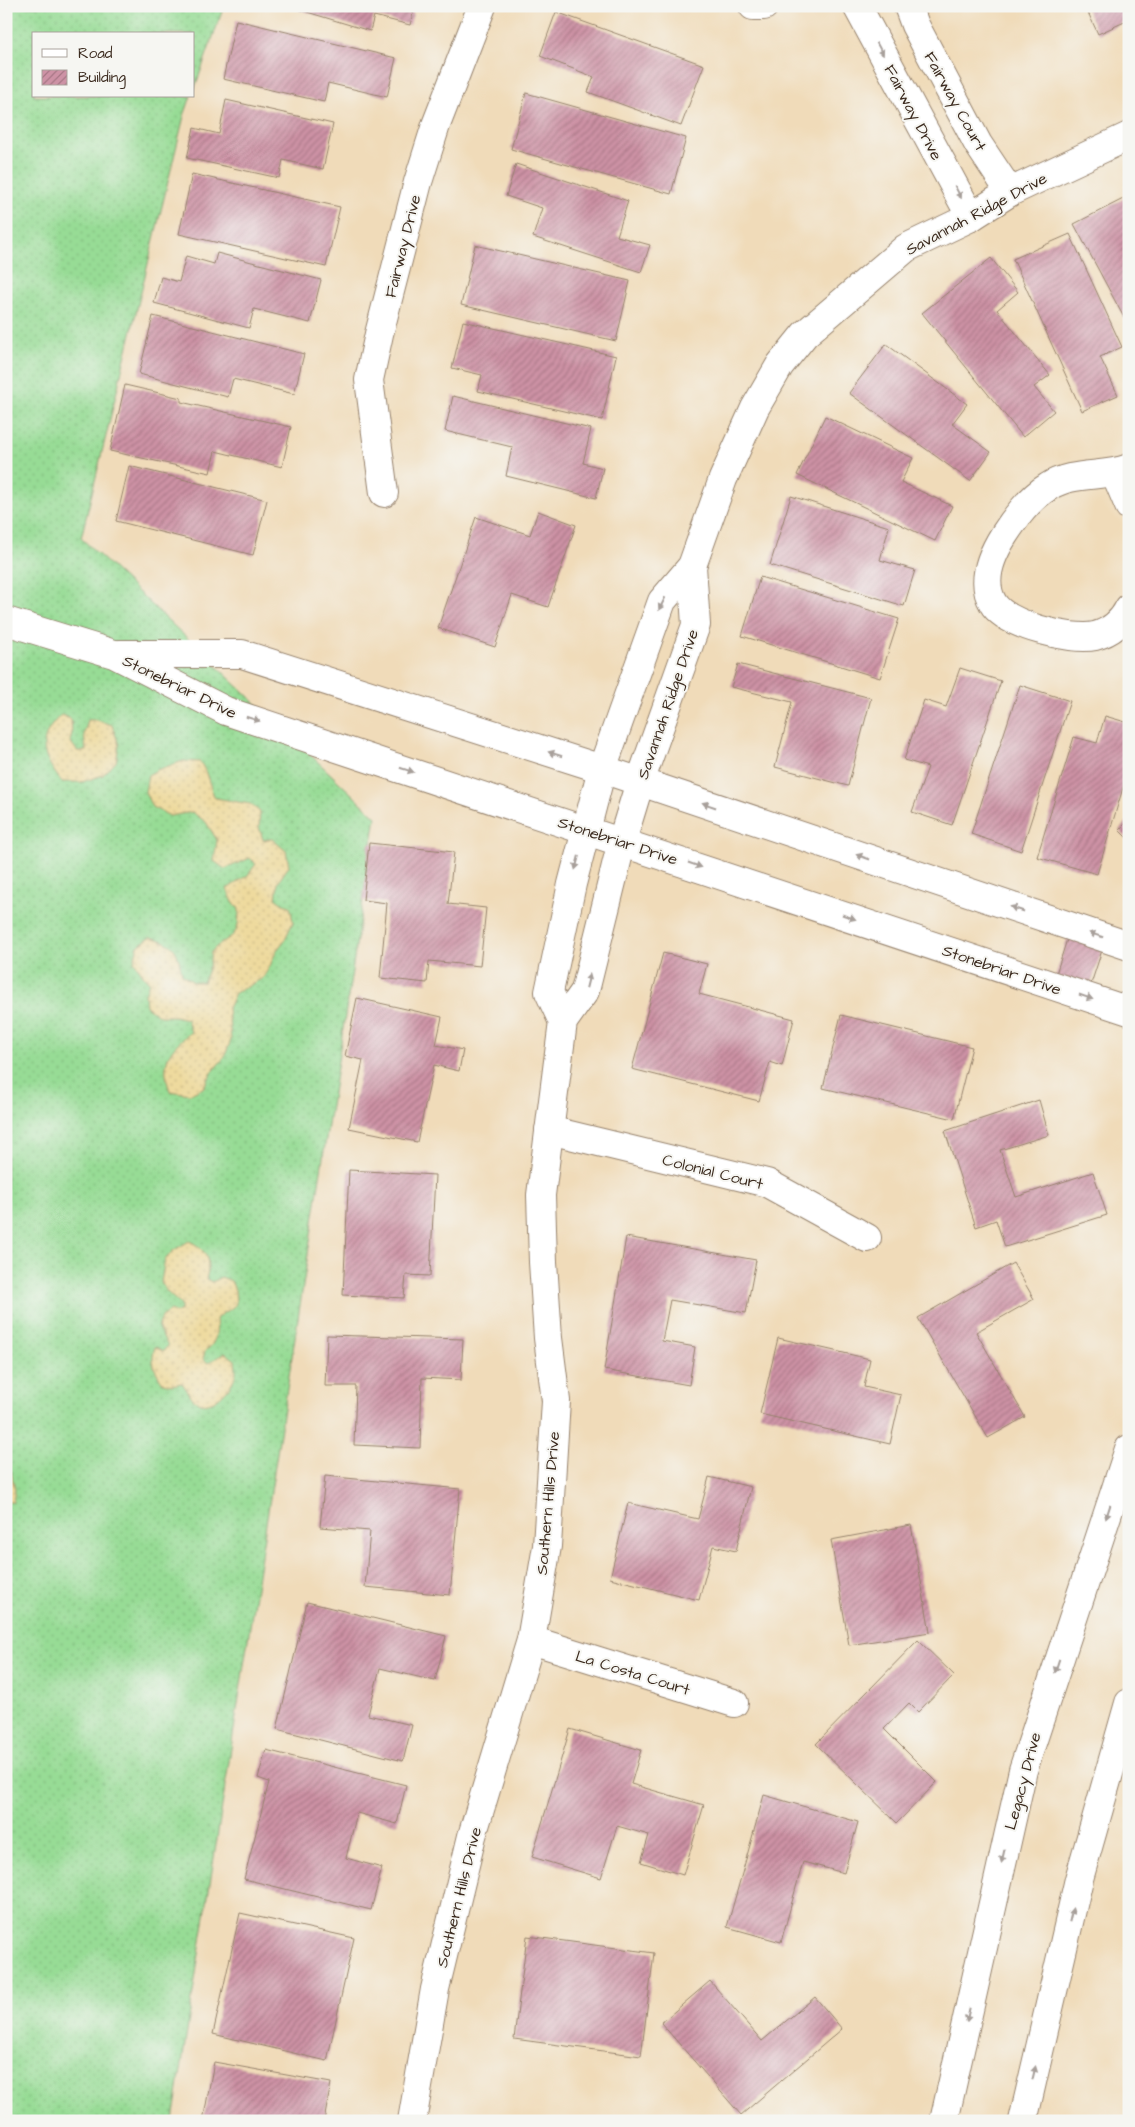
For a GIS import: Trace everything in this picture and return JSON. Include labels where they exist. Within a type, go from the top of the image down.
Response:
[{"type":"street","name":"Fairway Drive","points":[[384,493],[369,380],[418,182],[436,125],[482,6]]},
{"type":"street","points":[[753,6],[764,6]]},
{"type":"street","name":"Fairway Drive","points":[[857,6],[971,217]]},
{"type":"street","name":"Fairway Court","points":[[908,6],[915,25],[978,144],[1010,192]]},
{"type":"street","name":"Savannah Ridge Drive","points":[[586,829],[602,769],[662,601],[692,566],[723,479],[755,408],[780,365],[805,334],[906,248],[971,217],[1010,192],[1129,136]]},
{"type":"street","points":[[1129,506],[1122,471],[1084,475],[1048,486],[1036,495],[1007,530],[996,548],[989,568],[988,584],[993,603],[1002,612],[1018,622],[1060,635],[1077,637],[1095,636],[1123,620],[1129,608]]},
{"type":"street","name":"Savannah Ridge Drive","points":[[631,811],[696,625],[692,566]]},
{"type":"street","name":"Stonebriar Drive","points":[[6,621],[114,654],[226,711],[586,829],[1129,1011]]},
{"type":"street","name":"Stonebriar Drive","points":[[114,654],[242,654],[602,769],[1129,946]]},
{"type":"street","name":"Southern Hills Drive","points":[[413,2120],[435,1989],[472,1836],[531,1640],[547,1546],[556,1401],[548,1328],[541,1195],[563,1022],[585,991],[631,811]]},
{"type":"street","points":[[563,1022],[549,992],[586,829]]},
{"type":"street","name":"Colonial Court","points":[[549,1130],[767,1183],[867,1238]]},
{"type":"street","name":"Legacy Drive","points":[[944,2121],[1022,1770],[1129,1449]]},
{"type":"street","name":"La Costa Court","points":[[531,1640],[734,1703]]},
{"type":"street","points":[[1023,2121],[1079,1879],[1129,1704]]},
{"type":"green space","points":[[6,6],[224,6],[195,87],[195,32],[32,32],[32,98],[190,98],[184,116],[81,538],[376,817],[173,2121],[6,2121]]},
{"type":"sand","points":[[61,715],[71,719],[72,733],[70,741],[77,751],[86,751],[84,734],[88,720],[96,720],[112,725],[119,745],[116,762],[103,775],[82,782],[62,782],[55,773],[44,748],[47,732]]},
{"type":"sand","points":[[183,761],[200,762],[215,798],[250,804],[260,812],[259,827],[263,840],[272,839],[286,851],[289,866],[278,882],[276,899],[290,906],[293,922],[263,978],[235,993],[228,1008],[231,1040],[224,1058],[214,1069],[203,1088],[190,1094],[170,1091],[166,1072],[168,1057],[177,1045],[191,1032],[187,1019],[175,1016],[160,1016],[146,1006],[145,995],[149,982],[134,961],[138,946],[150,937],[165,942],[177,953],[182,974],[193,982],[203,982],[209,967],[211,952],[235,932],[239,920],[239,909],[233,902],[227,889],[248,875],[256,864],[250,858],[225,869],[214,861],[217,840],[206,822],[192,812],[170,816],[152,807],[145,792],[148,775]]},
{"type":"sand","points":[[189,1241],[204,1252],[208,1262],[206,1279],[212,1282],[221,1277],[231,1281],[235,1290],[236,1304],[216,1319],[214,1341],[205,1351],[203,1359],[208,1363],[225,1353],[235,1360],[236,1374],[225,1392],[214,1401],[208,1403],[194,1400],[182,1383],[172,1385],[163,1383],[153,1362],[155,1347],[163,1351],[168,1346],[158,1327],[162,1317],[170,1310],[176,1313],[181,1310],[181,1305],[167,1292],[161,1282],[165,1260],[173,1251]]},
{"type":"sand","points":[[6,1461],[9,1463],[15,1490],[13,1502],[6,1502]]},
{"type":"building","points":[[287,6],[415,6],[410,25],[374,16],[370,31]]},
{"type":"building","points":[[1085,6],[1129,6],[1129,20],[1098,34]]},
{"type":"building","points":[[556,12],[704,65],[681,126],[588,92],[594,77],[540,56]]},
{"type":"building","points":[[236,20],[396,58],[387,97],[328,83],[324,102],[223,79]]},
{"type":"building","points":[[526,93],[686,138],[671,194],[511,149]]},
{"type":"building","points":[[226,100],[333,124],[323,169],[283,160],[279,178],[187,158],[194,128],[219,134]]},
{"type":"building","points":[[516,164],[628,201],[617,236],[650,245],[641,272],[533,237],[542,208],[506,196]]},
{"type":"building","points":[[192,174],[340,207],[326,267],[179,234]]},
{"type":"building","points":[[1129,196],[1129,327],[1074,224]]},
{"type":"building","points":[[1070,234],[1122,347],[1100,357],[1118,395],[1082,411],[1013,259]]},
{"type":"building","points":[[475,245],[630,281],[616,341],[461,305]]},
{"type":"building","points":[[217,253],[321,280],[310,323],[254,309],[249,328],[154,303],[161,277],[179,282],[186,256],[214,264]]},
{"type":"building","points":[[991,258],[1018,292],[997,310],[1050,375],[1034,387],[1054,411],[1023,437],[922,313]]},
{"type":"building","points":[[153,316],[304,354],[294,394],[233,379],[228,397],[139,374]]},
{"type":"building","points":[[463,321],[616,356],[602,420],[478,391],[482,375],[452,368]]},
{"type":"building","points":[[886,344],[967,404],[952,424],[991,452],[970,481],[849,393]]},
{"type":"building","points":[[125,385],[181,398],[181,402],[291,427],[282,467],[215,451],[210,473],[110,451]]},
{"type":"building","points":[[453,396],[591,429],[583,463],[603,468],[596,498],[506,476],[512,447],[445,431]]},
{"type":"building","points":[[825,416],[913,458],[901,482],[952,506],[935,541],[797,475]]},
{"type":"building","points":[[129,466],[267,500],[253,555],[116,521]]},
{"type":"building","points":[[791,496],[889,527],[880,560],[915,570],[904,606],[770,565]]},
{"type":"building","points":[[538,511],[576,525],[548,607],[512,595],[495,647],[438,628],[476,517],[530,535]]},
{"type":"building","points":[[760,577],[899,619],[880,678],[742,636]]},
{"type":"building","points":[[738,664],[871,698],[848,786],[775,767],[792,702],[731,687]]},
{"type":"building","points":[[960,668],[1001,681],[952,825],[912,812],[928,767],[904,760],[924,700],[946,707]]},
{"type":"building","points":[[1020,685],[1070,701],[1021,851],[971,834]]},
{"type":"building","points":[[1105,716],[1129,723],[1129,768],[1097,874],[1037,857],[1074,737],[1097,743]]},
{"type":"building","points":[[1129,820],[1129,840],[1119,830]]},
{"type":"building","points":[[369,843],[454,852],[448,904],[486,908],[480,966],[429,961],[427,983],[380,978],[387,903],[363,900]]},
{"type":"building","points":[[1070,930],[1105,941],[1089,990],[1054,980]]},
{"type":"building","points":[[663,953],[707,964],[699,994],[794,1019],[782,1066],[770,1062],[759,1101],[632,1069]]},
{"type":"building","points":[[357,998],[442,1017],[436,1045],[463,1050],[459,1071],[434,1065],[417,1142],[349,1128],[363,1060],[345,1056]]},
{"type":"building","points":[[841,1015],[972,1047],[954,1119],[823,1088]]},
{"type":"building","points":[[1039,1100],[1049,1135],[1000,1150],[1016,1197],[1093,1172],[1107,1215],[1005,1247],[996,1220],[976,1227],[945,1131]]},
{"type":"building","points":[[349,1170],[435,1175],[430,1276],[406,1275],[404,1298],[343,1295]]},
{"type":"building","points":[[626,1237],[756,1260],[746,1313],[670,1300],[662,1341],[695,1347],[689,1385],[604,1370]]},
{"type":"building","points":[[1013,1263],[1034,1299],[976,1332],[1025,1417],[988,1438],[918,1318]]},
{"type":"building","points":[[327,1335],[463,1339],[461,1380],[422,1378],[420,1448],[354,1445],[356,1386],[325,1386]]},
{"type":"building","points":[[778,1338],[870,1359],[864,1387],[901,1395],[890,1444],[760,1414]]},
{"type":"building","points":[[325,1476],[460,1489],[450,1595],[365,1587],[370,1531],[320,1527]]},
{"type":"building","points":[[709,1477],[751,1487],[736,1551],[713,1546],[699,1600],[610,1578],[628,1503],[698,1519]]},
{"type":"building","points":[[911,1525],[930,1632],[849,1645],[831,1540]]},
{"type":"building","points":[[307,1602],[446,1636],[435,1681],[380,1668],[368,1715],[412,1725],[403,1761],[277,1729]]},
{"type":"building","points":[[918,1640],[954,1675],[918,1712],[909,1703],[884,1729],[937,1782],[897,1823],[816,1744]]},
{"type":"building","points":[[570,1729],[641,1750],[631,1784],[704,1805],[683,1875],[641,1862],[649,1835],[617,1826],[601,1878],[532,1857]]},
{"type":"building","points":[[266,1750],[406,1785],[397,1824],[357,1813],[346,1858],[382,1868],[371,1910],[244,1879],[269,1782],[258,1778]]},
{"type":"building","points":[[764,1795],[858,1822],[844,1873],[803,1862],[781,1942],[727,1927]]},
{"type":"building","points":[[240,1913],[354,1938],[327,2061],[213,2034]]},
{"type":"building","points":[[527,1936],[654,1953],[641,2056],[514,2039]]},
{"type":"building","points":[[710,1981],[762,2041],[815,1997],[842,2029],[741,2115],[661,2023]]},
{"type":"building","points":[[214,2062],[331,2083],[324,2121],[203,2121]]}]
